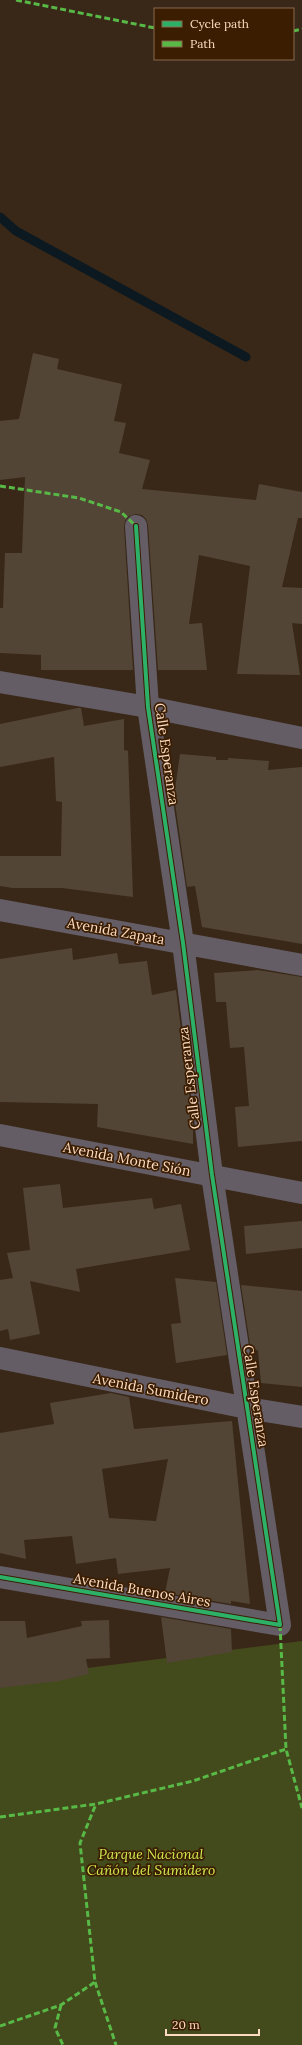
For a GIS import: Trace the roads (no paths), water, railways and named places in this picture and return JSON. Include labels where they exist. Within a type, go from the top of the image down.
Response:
[{"type":"street","name":"Calle Esperanza","points":[[136,526],[148,708],[183,944],[212,1175],[280,1625]]},
{"type":"street","points":[[0,682],[148,708],[302,738]]},
{"type":"street","name":"Avenida Zapata","points":[[0,910],[302,965]]},
{"type":"street","name":"Avenida Monte Sión","points":[[0,1136],[302,1193]]},
{"type":"street","name":"Avenida Sumidero","points":[[0,1358],[247,1408],[302,1417]]},
{"type":"street","name":"Avenida Buenos Aires","points":[[0,1577],[280,1625]]},
{"type":"waterway","points":[[0,217],[16,231],[246,357]]},
{"type":"park label","name":"Parque Nacional Cañón del Sumidero","points":[[151,1862]]}]
